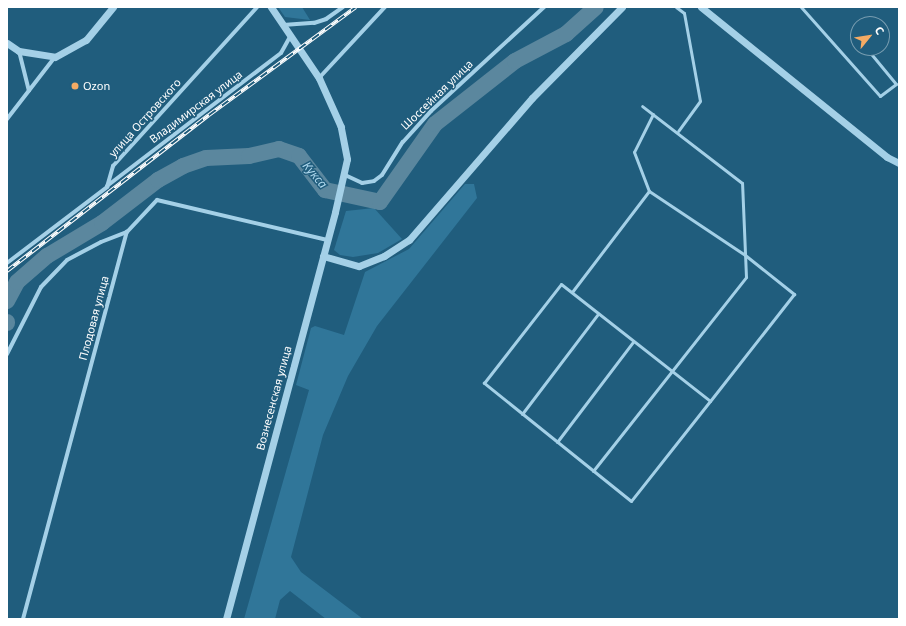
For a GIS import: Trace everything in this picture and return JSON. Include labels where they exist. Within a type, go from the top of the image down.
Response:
[{"type":"street","points":[[7,119],[30,91],[54,57],[86,40],[113,7]]},
{"type":"street","name":"улица Островского","points":[[107,187],[113,166],[257,7]]},
{"type":"street","name":"Вознесенская улица","points":[[226,619],[345,175],[346,159],[341,127],[319,78],[270,7]]},
{"type":"street","points":[[283,25],[314,23],[326,19],[343,7]]},
{"type":"street","points":[[319,78],[385,7]]},
{"type":"street","name":"Шоссейная улица","points":[[345,175],[362,183],[374,181],[382,175],[402,142],[431,111],[544,7]]},
{"type":"street","points":[[323,256],[359,266],[384,256],[409,240],[532,98],[622,7]]},
{"type":"street","points":[[701,7],[887,158],[899,163]]},
{"type":"street","name":"Владимирская улица","points":[[107,187],[281,53],[290,37]]},
{"type":"street","points":[[7,43],[19,52],[54,57]]},
{"type":"street","points":[[19,52],[30,91]]},
{"type":"street","points":[[7,263],[107,187]]},
{"type":"street","name":"Плодовая улица","points":[[23,619],[126,232],[157,200],[327,240]]},
{"type":"street","points":[[7,354],[42,287],[67,260],[101,242],[126,232]]},
{"type":"lane","points":[[676,7],[684,13],[700,101],[678,131]]},
{"type":"lane","points":[[801,7],[880,96],[896,84],[873,56]]},
{"type":"lane","points":[[593,471],[746,277],[742,183],[678,131],[642,106]]},
{"type":"lane","points":[[652,114],[634,152],[648,190],[745,255],[794,294],[710,401],[631,501],[484,383],[561,284],[710,401]]},
{"type":"lane","points":[[572,292],[648,190]]},
{"type":"lane","points":[[522,414],[598,314]]},
{"type":"lane","points":[[557,442],[633,342]]},
{"type":"shaded area","points":[[278,7],[302,7],[310,20],[285,17]]},
{"type":"shaded area","points":[[465,184],[474,184],[477,198],[377,326],[348,376],[323,435],[291,557],[301,572],[363,619],[326,619],[290,591],[280,600],[275,619],[244,619],[309,390],[296,385],[311,328],[315,326],[344,335],[365,272],[409,249]]},
{"type":"shaded area","points":[[374,208],[402,239],[378,253],[353,257],[340,255],[334,250],[346,211]]},
{"type":"waterway","name":"Кукса","points":[[7,301],[17,282],[47,256],[102,223],[158,180],[183,166],[206,158],[249,156],[279,149],[299,156],[325,190],[380,202],[435,124],[515,61],[566,34],[596,7]]},
{"type":"railway","points":[[7,271],[209,115],[356,7]]},
{"type":"place","name":"Ozon","points":[[75,86]]}]
